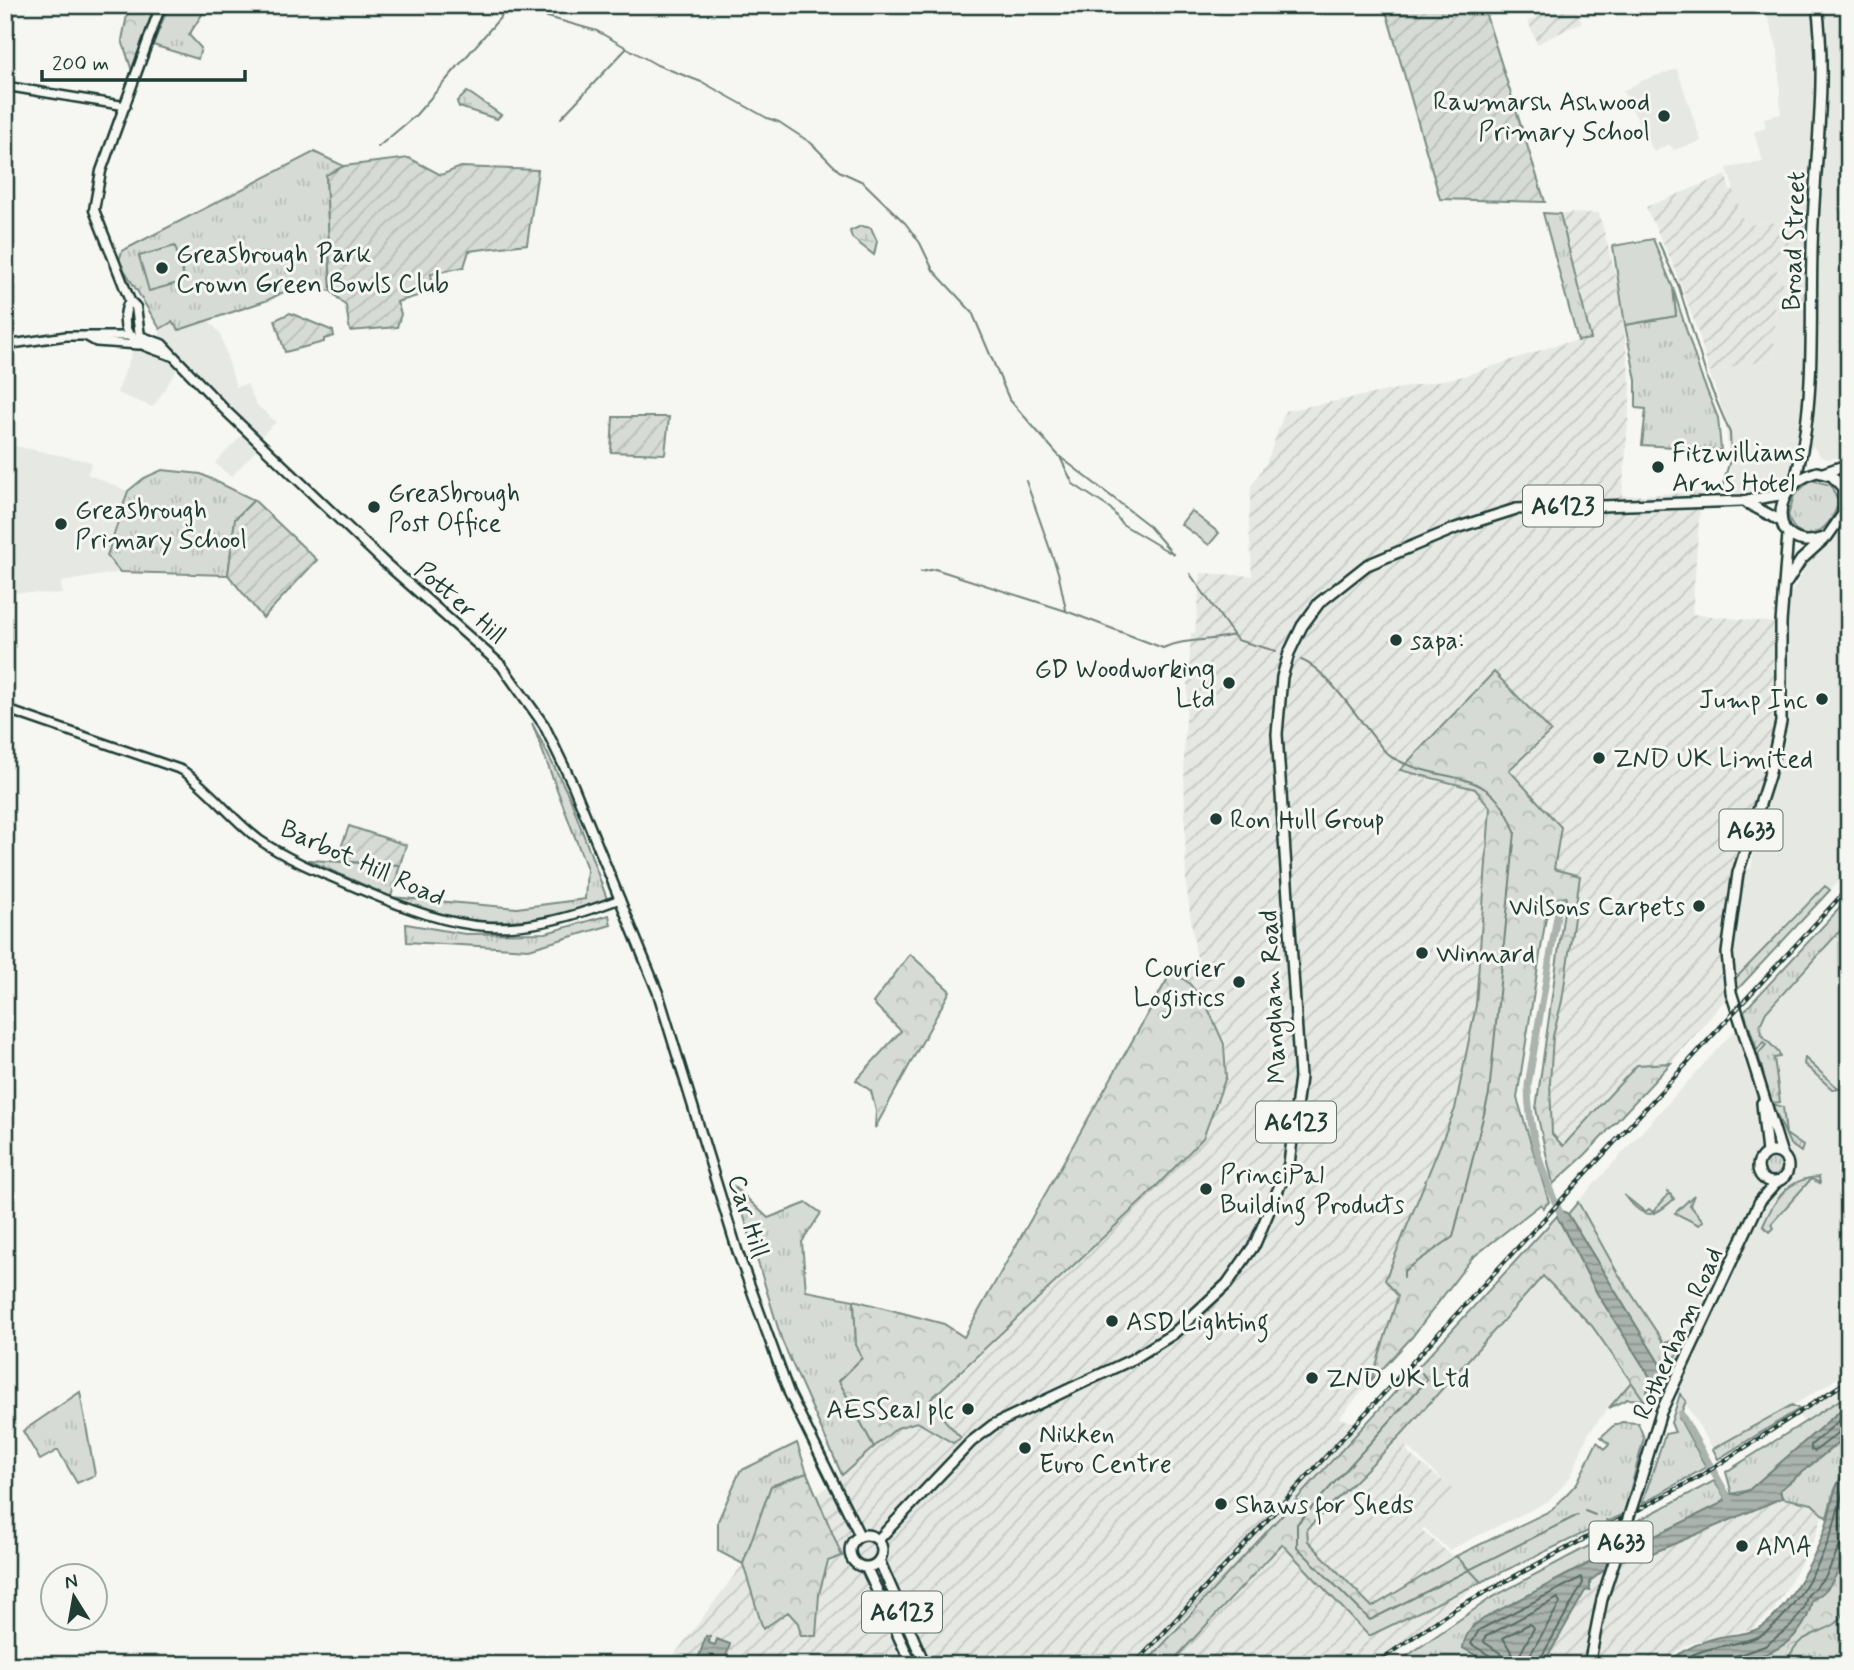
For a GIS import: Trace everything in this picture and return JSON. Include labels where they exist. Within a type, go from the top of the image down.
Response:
[{"type":"main road","points":[[132,338],[136,307],[130,301],[94,210],[101,171],[161,5]]},
{"type":"main road","name":"Broad Street","points":[[1794,483],[1802,449],[1809,383],[1820,35],[1817,5]]},
{"type":"main road","points":[[130,301],[126,306],[132,338]]},
{"type":"main road","points":[[114,334],[132,338]]},
{"type":"main road","name":"Potter Hill","points":[[132,338],[162,344],[383,562],[501,666],[518,685],[544,725],[620,899]]},
{"type":"main road","points":[[1784,587],[1801,560],[1827,537],[1843,514],[1847,491],[1807,462],[1802,449]]},
{"type":"main road","points":[[1827,537],[1807,542],[1788,534],[1781,521],[1786,494],[1794,483],[1849,464]]},
{"type":"main road","name":"A6123","points":[[1742,501],[1786,494]]},
{"type":"main road","name":"A6123","points":[[1742,501],[1759,507],[1781,521]]},
{"type":"main road","name":"Mangham Road","points":[[878,1540],[971,1442],[993,1425],[1133,1359],[1174,1334],[1227,1284],[1255,1244],[1289,1164],[1300,1077],[1278,770],[1277,734],[1282,677],[1289,653],[1302,626],[1319,603],[1345,580],[1391,554],[1485,517],[1517,509],[1742,501]]},
{"type":"main road","name":"Rotherham Road","points":[[1589,1665],[1602,1599],[1663,1408],[1760,1201],[1787,1171],[1787,1161],[1782,1154],[1729,981],[1728,929],[1738,873],[1769,776],[1782,722],[1784,587],[1788,534]]},
{"type":"main road","name":"Car Hill","points":[[620,899],[658,993],[766,1335],[789,1394],[860,1536]]},
{"type":"main road","name":"Rotherham Road","points":[[1757,1070],[1767,1153],[1758,1164],[1762,1178],[1760,1201]]},
{"type":"main road","points":[[1767,1153],[1782,1154]]},
{"type":"main road","points":[[1762,1178],[1777,1182]]},
{"type":"main road","points":[[860,1536],[870,1535],[878,1540]]},
{"type":"main road","name":"A6123","points":[[860,1536],[853,1541],[850,1555],[856,1563],[866,1567],[912,1665]]},
{"type":"main road","name":"A6123","points":[[878,1540],[882,1549],[879,1560],[925,1665]]},
{"type":"main road","name":"A6123","points":[[866,1567],[879,1560]]},
{"type":"street","points":[[5,86],[126,106]]},
{"type":"street","points":[[5,345],[43,338],[114,334]]},
{"type":"street","points":[[87,337],[96,342],[132,338]]},
{"type":"street","name":"Barbot Hill Road","points":[[5,709],[181,769],[225,805],[258,838],[285,855],[430,918],[473,926],[524,927],[582,914],[620,899]]},
{"type":"shaded area","points":[[1562,5],[1573,5],[1582,22],[1537,44],[1528,21]]},
{"type":"shaded area","points":[[1764,5],[1849,5],[1849,43],[1845,45],[1849,56],[1849,157],[1846,174],[1841,173],[1837,224],[1846,225],[1845,267],[1849,268],[1849,456],[1828,459],[1821,457],[1813,446],[1773,494],[1732,493],[1725,416],[1709,372],[1774,359],[1776,303],[1804,303],[1776,282],[1777,258],[1793,259],[1795,244],[1812,245],[1813,224],[1763,222],[1745,226],[1727,168],[1763,162],[1754,132],[1766,128],[1764,118],[1781,114],[1778,50]]},
{"type":"shaded area","name":"Rawmarsh Ashwood Primary School","points":[[1677,69],[1701,141],[1674,150],[1669,144],[1654,152],[1623,91],[1644,80]]},
{"type":"shaded area","points":[[1847,160],[1849,268],[1845,268],[1846,225],[1837,224],[1840,173],[1846,173]]},
{"type":"shaded area","points":[[1726,175],[1730,190],[1734,190],[1745,226],[1763,222],[1813,224],[1812,245],[1795,244],[1793,259],[1777,259],[1777,282],[1805,284],[1803,304],[1776,304],[1774,359],[1709,372],[1699,335],[1675,269],[1646,207]]},
{"type":"shaded area","points":[[1599,213],[1618,284],[1631,387],[1622,496],[1701,492],[1692,614],[1775,623],[1776,723],[1730,892],[1722,962],[1724,1001],[1671,1063],[1637,1066],[1562,1146],[1552,1134],[1550,1083],[1553,1036],[1562,1001],[1580,876],[1553,869],[1561,827],[1509,770],[1494,672],[1400,769],[1430,780],[1475,789],[1491,806],[1476,1005],[1455,1109],[1385,1280],[1398,1296],[1371,1381],[1339,1418],[1401,1436],[1410,1455],[1453,1489],[1422,1530],[1481,1582],[1378,1665],[685,1665],[672,1658],[743,1564],[762,1628],[788,1612],[815,1636],[819,1594],[828,1561],[842,1556],[816,1496],[897,1429],[916,1423],[953,1444],[962,1439],[941,1415],[945,1411],[933,1400],[1145,1199],[1204,1138],[1227,1077],[1226,1044],[1207,1004],[1190,982],[1176,972],[1198,968],[1186,884],[1184,754],[1191,633],[1195,633],[1201,573],[1252,576],[1249,524],[1251,486],[1267,462],[1285,411],[1464,376],[1559,344],[1590,339],[1560,214]]},
{"type":"shaded area","points":[[208,320],[220,333],[236,387],[247,384],[256,404],[276,422],[257,440],[261,445],[231,477],[215,463],[246,431],[181,364],[153,407],[117,393],[135,345],[160,342],[160,329],[172,322],[180,330]]},
{"type":"shaded area","name":"Greasbrough Primary School","points":[[5,444],[92,462],[87,474],[128,491],[107,556],[120,572],[61,582],[62,594],[5,592]]},
{"type":"shaded area","points":[[1849,519],[1849,869],[1830,890],[1825,886],[1779,932],[1734,980],[1736,991],[1724,1001],[1722,962],[1730,892],[1737,865],[1751,869],[1756,835],[1786,739],[1787,611],[1790,595],[1809,562]]},
{"type":"shaded area","points":[[1849,921],[1849,1371],[1794,1405],[1713,1449],[1680,1394],[1618,1401],[1608,1408],[1588,1434],[1571,1476],[1549,1501],[1449,1550],[1421,1525],[1452,1489],[1396,1436],[1427,1367],[1734,1031],[1750,1030]]},
{"type":"shaded area","points":[[1849,1378],[1849,1394],[1804,1422],[1797,1412]]},
{"type":"shaded area","points":[[1782,1498],[1812,1504],[1823,1513],[1815,1538],[1773,1611],[1752,1629],[1692,1643],[1672,1654],[1662,1665],[1543,1665],[1590,1581],[1605,1567],[1623,1557],[1641,1558]]},
{"type":"green space","points":[[129,5],[155,5],[132,71],[122,40]]},
{"type":"green space","points":[[169,5],[208,5],[189,35],[201,48],[198,59],[153,45]]},
{"type":"green space","points":[[1424,5],[1479,5],[1485,12],[1545,202],[1440,199],[1386,11]]},
{"type":"green space","points":[[467,92],[501,115],[497,119],[459,107],[457,102]]},
{"type":"green space","points":[[314,152],[344,166],[326,176],[331,291],[297,285],[268,300],[179,330],[172,322],[160,329],[119,261],[122,251]]},
{"type":"green space","points":[[409,158],[441,175],[461,167],[538,170],[527,244],[469,251],[464,267],[431,274],[434,291],[397,302],[401,314],[397,327],[350,331],[346,306],[331,291],[326,175],[344,166]]},
{"type":"green space","points":[[1543,213],[1560,214],[1591,339],[1578,341]]},
{"type":"green space","points":[[861,226],[871,228],[877,241],[874,255],[852,238],[850,231]]},
{"type":"green space","points":[[1653,239],[1673,288],[1676,316],[1625,325],[1613,246]]},
{"type":"green space","name":"Greasbrough Park Crown Green Bowls Club","points":[[175,246],[185,281],[149,291],[139,256]]},
{"type":"green space","points":[[1673,288],[1701,376],[1718,418],[1721,450],[1642,445],[1646,409],[1636,408],[1636,380],[1625,325],[1676,316]]},
{"type":"green space","points":[[290,313],[333,331],[334,336],[324,339],[324,342],[285,352],[275,320]]},
{"type":"green space","points":[[613,417],[669,417],[665,454],[611,452]]},
{"type":"green space","points":[[162,470],[201,474],[254,500],[235,519],[228,575],[120,572],[107,556],[128,491],[144,478]]},
{"type":"green space","points":[[1811,480],[1831,485],[1838,502],[1830,521],[1816,533],[1808,535],[1793,527],[1788,516],[1794,495]]},
{"type":"green space","points":[[254,500],[317,560],[263,618],[228,575],[235,519]]},
{"type":"green space","points":[[1191,511],[1219,533],[1209,545],[1181,524]]},
{"type":"green space","points":[[1494,672],[1551,731],[1509,770],[1561,827],[1554,869],[1580,876],[1562,1001],[1553,1036],[1550,1083],[1552,1134],[1563,1146],[1637,1065],[1671,1063],[1585,1155],[1553,1184],[1536,1109],[1566,897],[1554,899],[1552,913],[1546,917],[1517,1098],[1549,1202],[1543,1208],[1541,1204],[1472,1258],[1412,1337],[1371,1381],[1398,1296],[1385,1280],[1455,1109],[1476,1005],[1490,807],[1475,789],[1400,770]]},
{"type":"green space","points":[[532,723],[570,798],[607,899],[545,920],[463,922],[391,897],[517,908],[585,899],[587,869]]},
{"type":"green space","points":[[349,826],[406,845],[400,865],[336,861]]},
{"type":"green space","points":[[308,860],[400,865],[391,897]]},
{"type":"green space","points":[[1825,886],[1830,890],[1736,991],[1734,980]]},
{"type":"green space","points":[[1849,898],[1849,921],[1766,1012],[1760,1025],[1762,1035],[1780,1057],[1774,1058],[1780,1102],[1771,1103],[1758,1054],[1766,1045],[1763,1042],[1757,1050],[1744,1011]]},
{"type":"green space","points":[[609,915],[611,925],[529,949],[407,942],[406,924],[465,934],[546,933]]},
{"type":"green space","points":[[910,954],[950,991],[875,1128],[876,1111],[871,1091],[856,1080],[901,1031],[873,1003]]},
{"type":"green space","points":[[1172,971],[1189,983],[1206,1004],[1224,1044],[1226,1077],[1203,1138],[1145,1198],[931,1399],[943,1411],[940,1415],[961,1438],[953,1443],[917,1422],[897,1428],[874,1447],[839,1381],[862,1358],[856,1345],[854,1300],[944,1324],[964,1337]]},
{"type":"green space","points":[[1805,1058],[1839,1089],[1832,1089],[1804,1064]]},
{"type":"green space","points":[[1772,1104],[1783,1107],[1786,1134],[1803,1146],[1801,1152],[1790,1144]]},
{"type":"green space","points":[[1773,1157],[1780,1160],[1783,1167],[1780,1174],[1773,1177],[1766,1174],[1763,1167],[1766,1160]]},
{"type":"green space","points":[[1819,1177],[1820,1183],[1811,1179],[1771,1224],[1774,1228],[1770,1232],[1763,1226],[1777,1199],[1784,1192],[1799,1181]]},
{"type":"green space","points":[[735,1187],[768,1218],[807,1203],[821,1213],[802,1242],[806,1291],[854,1300],[856,1345],[862,1358],[839,1381],[874,1447],[842,1475],[782,1341]]},
{"type":"green space","points":[[1667,1190],[1674,1199],[1660,1210],[1648,1214],[1637,1209],[1624,1195],[1645,1212],[1649,1209],[1653,1212],[1669,1194]]},
{"type":"green space","points":[[1694,1195],[1690,1205],[1703,1221],[1699,1225],[1675,1213]]},
{"type":"green space","points":[[1578,1202],[1617,1272],[1664,1343],[1684,1338],[1667,1376],[1568,1214]]},
{"type":"green space","points":[[1557,1216],[1597,1293],[1659,1391],[1647,1390],[1648,1400],[1644,1400],[1592,1326],[1543,1276],[1401,1435],[1307,1529],[1308,1541],[1372,1607],[1456,1556],[1481,1582],[1369,1636],[1282,1544],[1169,1665],[1144,1665]]},
{"type":"green space","points":[[1632,1381],[1644,1400],[1627,1399],[1609,1408]]},
{"type":"green space","points":[[80,1392],[95,1475],[77,1483],[58,1450],[40,1460],[23,1431]]},
{"type":"green space","points":[[1680,1394],[1686,1401],[1679,1418],[1706,1467],[1642,1504],[1665,1434],[1675,1432],[1671,1423]]},
{"type":"green space","points":[[1849,1394],[1849,1403],[1749,1490],[1732,1494],[1726,1472]]},
{"type":"green space","points":[[1792,1405],[1799,1409],[1718,1459],[1713,1449]]},
{"type":"green space","points":[[1622,1422],[1638,1423],[1644,1438],[1624,1514],[1481,1582],[1456,1556],[1552,1510],[1577,1483],[1597,1442],[1605,1449],[1609,1444],[1601,1437]]},
{"type":"green space","points":[[1849,1434],[1849,1468],[1837,1485],[1827,1518],[1812,1504],[1782,1498],[1780,1490]]},
{"type":"green space","points":[[797,1443],[807,1473],[771,1486],[743,1564],[718,1551],[718,1521],[740,1471]]},
{"type":"green space","points":[[807,1473],[842,1556],[828,1561],[819,1594],[816,1636],[801,1636],[798,1623],[788,1612],[763,1629],[743,1564],[771,1486]]},
{"type":"green space","points":[[1714,1481],[1726,1499],[1720,1504],[1651,1538],[1627,1543],[1635,1522]]},
{"type":"green space","points":[[1619,1530],[1611,1551],[1473,1625],[1463,1648],[1493,1665],[1394,1665],[1491,1598]]},
{"type":"green space","points":[[1849,1541],[1848,1598],[1841,1618],[1835,1624],[1801,1641],[1780,1665],[1722,1665],[1762,1655],[1789,1639],[1799,1627]]},
{"type":"green space","points":[[1849,1608],[1849,1665],[1780,1665],[1805,1637],[1830,1624]]},
{"type":"water","points":[[1561,1210],[1568,1214],[1667,1376],[1659,1391],[1597,1293],[1557,1216]]},
{"type":"water","points":[[1849,1403],[1849,1434],[1780,1490],[1782,1498],[1641,1558],[1618,1561],[1590,1581],[1590,1590],[1585,1591],[1543,1665],[1493,1665],[1463,1648],[1472,1628],[1490,1615],[1636,1539],[1651,1538],[1720,1504],[1726,1493],[1739,1495],[1749,1490]]},
{"type":"water","points":[[1849,1468],[1848,1521],[1842,1559],[1836,1576],[1826,1590],[1812,1600],[1805,1622],[1791,1639],[1774,1650],[1753,1658],[1707,1664],[1663,1665],[1701,1643],[1755,1630],[1775,1615],[1800,1581],[1814,1555],[1824,1532],[1835,1490]]},
{"type":"water","points":[[706,1636],[710,1637],[709,1643],[715,1645],[717,1639],[730,1644],[724,1663],[706,1665],[697,1662]]},
{"type":"waterway","points":[[378,147],[415,116],[511,5]]},
{"type":"waterway","points":[[520,5],[530,12],[597,31],[657,65],[704,83],[779,122],[811,143],[839,171],[863,182],[906,224],[920,243],[933,270],[972,312],[1009,399],[1059,456],[1147,524],[1173,554]]},
{"type":"waterway","points":[[561,118],[627,48]]},
{"type":"waterway","points":[[1659,243],[1679,287],[1708,381],[1730,433],[1731,457],[1721,491]]},
{"type":"waterway","points":[[1060,457],[1073,484],[1111,509],[1122,524],[1169,552]]},
{"type":"waterway","points":[[1026,481],[1058,572],[1066,610]]},
{"type":"waterway","points":[[921,572],[935,569],[1066,611],[1163,648],[1233,635]]},
{"type":"waterway","points":[[1190,574],[1237,640],[1276,651]]},
{"type":"waterway","points":[[1301,660],[1311,665],[1331,683],[1388,755],[1412,767],[1480,786],[1493,795],[1505,810],[1515,832],[1489,1094],[1453,1237],[1404,1271],[1404,1277]]},
{"type":"waterway","points":[[1560,899],[1528,1085],[1538,1154],[1563,1219]]},
{"type":"waterway","points":[[1422,1373],[1427,1380],[1297,1524],[1297,1547],[1370,1620],[1578,1515]]},
{"type":"waterway","points":[[1681,1414],[1731,1502]]},
{"type":"waterway","points":[[1585,1511],[1595,1515]]},
{"type":"waterway","points":[[1606,1520],[1610,1522]]},
{"type":"railway","points":[[1134,1665],[1849,887]]},
{"type":"railway","points":[[1373,1665],[1454,1609],[1699,1477],[1849,1380]]},
{"type":"place","name":"Rawmarsh Ashwood Primary School","points":[[1664,116]]},
{"type":"place","name":"Greasbrough Park Crown Green Bowls Club","points":[[162,268]]},
{"type":"place","name":"Fitzwilliams Arms Hotel","points":[[1658,467]]},
{"type":"place","name":"Greasbrough Post Office","points":[[374,507]]},
{"type":"place","name":"Greasbrough Primary School","points":[[61,524]]},
{"type":"place","name":"sapa:","points":[[1396,640]]},
{"type":"place","name":"GD Woodworking Ltd","points":[[1229,683]]},
{"type":"place","name":"Jump Inc","points":[[1822,699]]},
{"type":"place","name":"ZND UK Limited","points":[[1599,758]]},
{"type":"place","name":"Ron Hull Group","points":[[1216,819]]},
{"type":"place","name":"Wilsons Carpets","points":[[1699,906]]},
{"type":"place","name":"Winnard","points":[[1422,953]]},
{"type":"place","name":"Courier Logistics","points":[[1239,982]]},
{"type":"place","name":"PrinciPal Building Products","points":[[1206,1189]]},
{"type":"place","name":"ASD Lighting","points":[[1112,1321]]},
{"type":"place","name":"ZND UK Ltd","points":[[1312,1378]]},
{"type":"place","name":"AESSeal plc","points":[[968,1409]]},
{"type":"place","name":"Nikken Euro Centre","points":[[1025,1448]]},
{"type":"place","name":"Shaws for Sheds","points":[[1221,1504]]},
{"type":"place","name":"AMA","points":[[1742,1546]]}]
